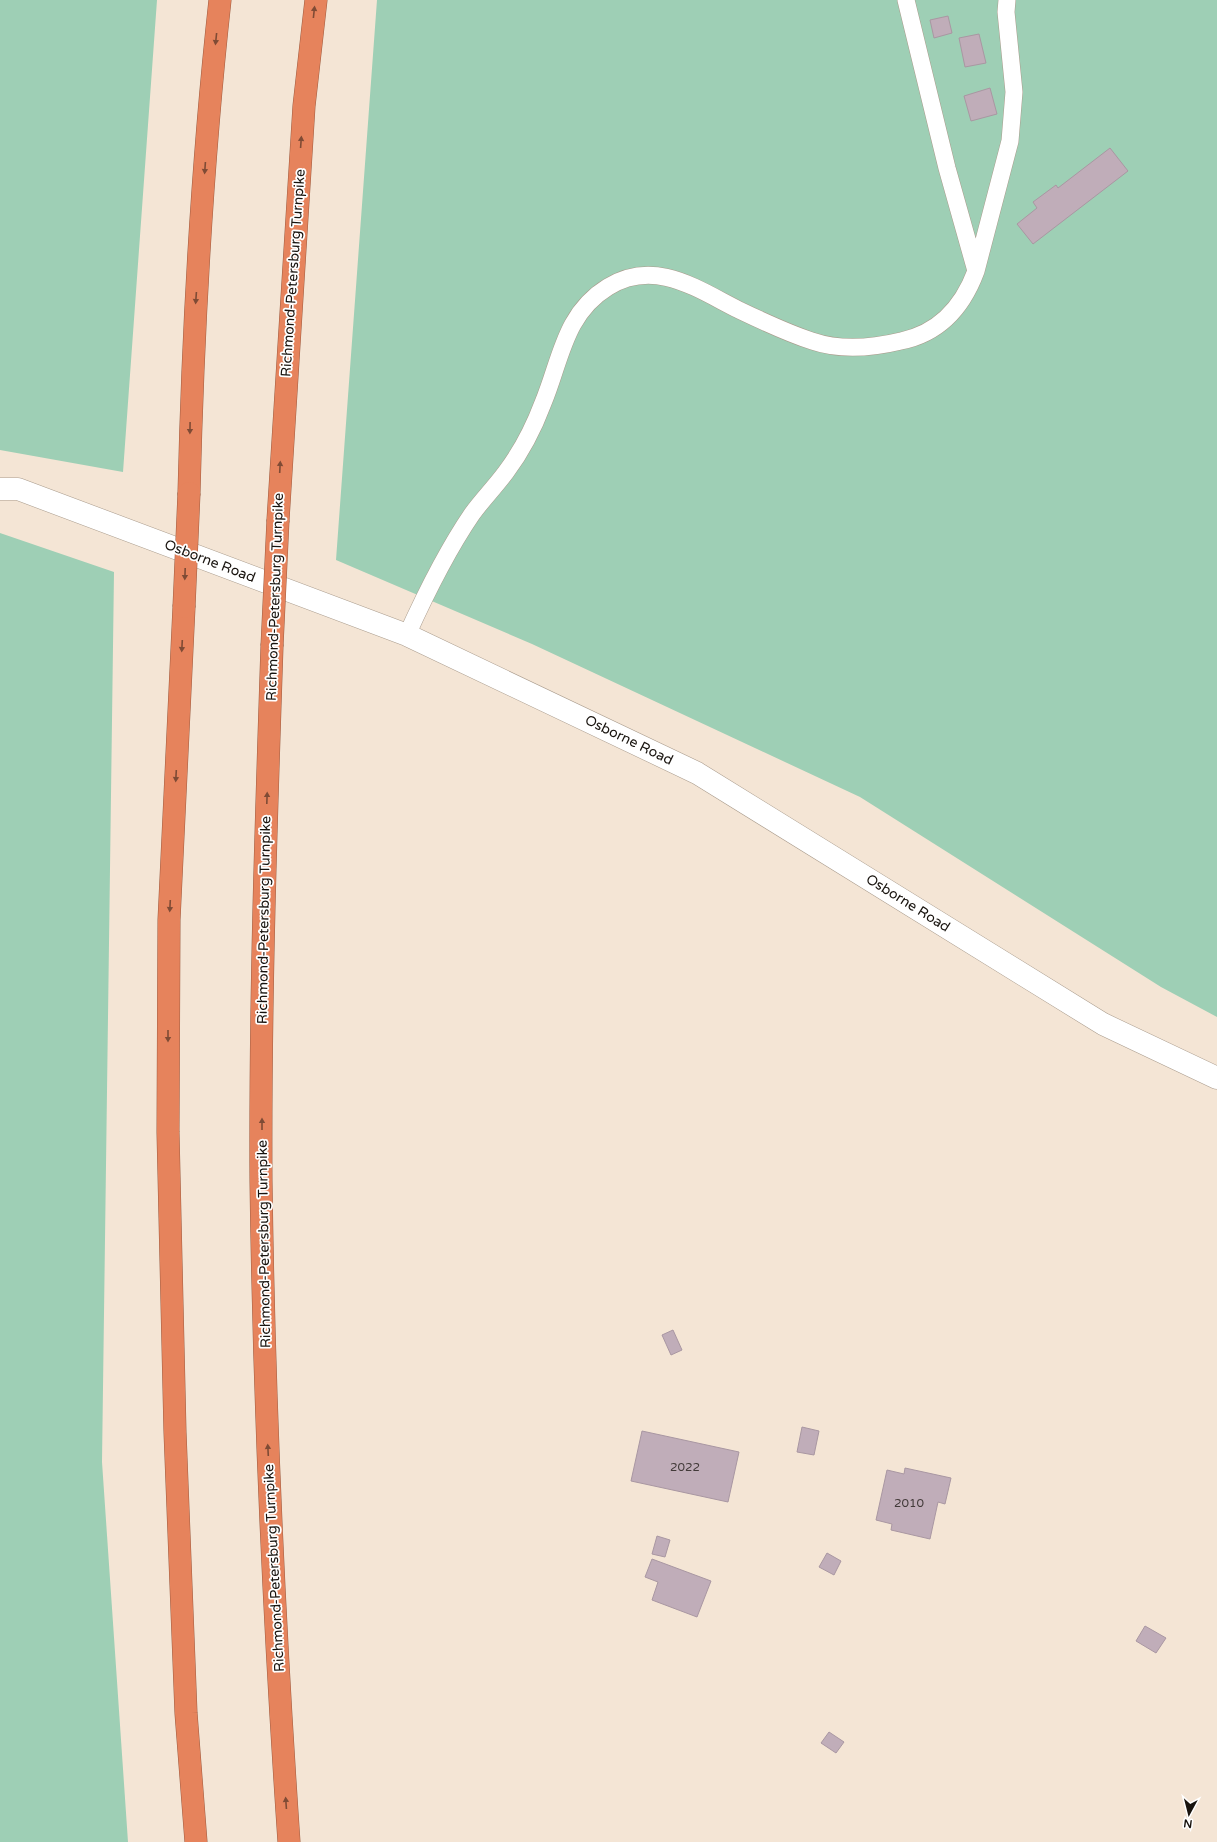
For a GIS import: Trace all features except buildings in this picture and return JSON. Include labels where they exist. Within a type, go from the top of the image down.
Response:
[{"type":"highway","points":[[196,1842],[186,1713],[175,1440],[168,1132],[169,920],[189,493],[192,362],[212,81],[220,0]]},
{"type":"highway","name":"Richmond-Petersburg Turnpike","points":[[289,1842],[281,1725],[267,1417],[261,1180],[263,881],[278,520],[304,106],[316,0]]},
{"type":"street","name":"Osborne Road","points":[[0,489],[18,489],[407,635],[698,773],[1103,1024],[1217,1078]]},
{"type":"lane","points":[[906,0],[947,168],[976,271]]},
{"type":"lane","points":[[407,635],[436,572],[472,514],[507,471],[535,423],[544,402],[567,333],[584,307],[608,287],[628,277],[654,275],[680,280],[745,313],[813,341],[840,348],[875,347],[910,340],[936,327],[952,312],[969,290],[976,271],[1010,141],[1014,92],[1006,12],[1007,0]]},
{"type":"green space","points":[[0,0],[157,0],[123,472],[0,450]]},
{"type":"green space","points":[[377,0],[1217,0],[1217,1017],[1161,987],[860,797],[532,644],[336,560]]},
{"type":"green space","points":[[0,533],[114,572],[102,1462],[128,1842],[0,1842]]}]
